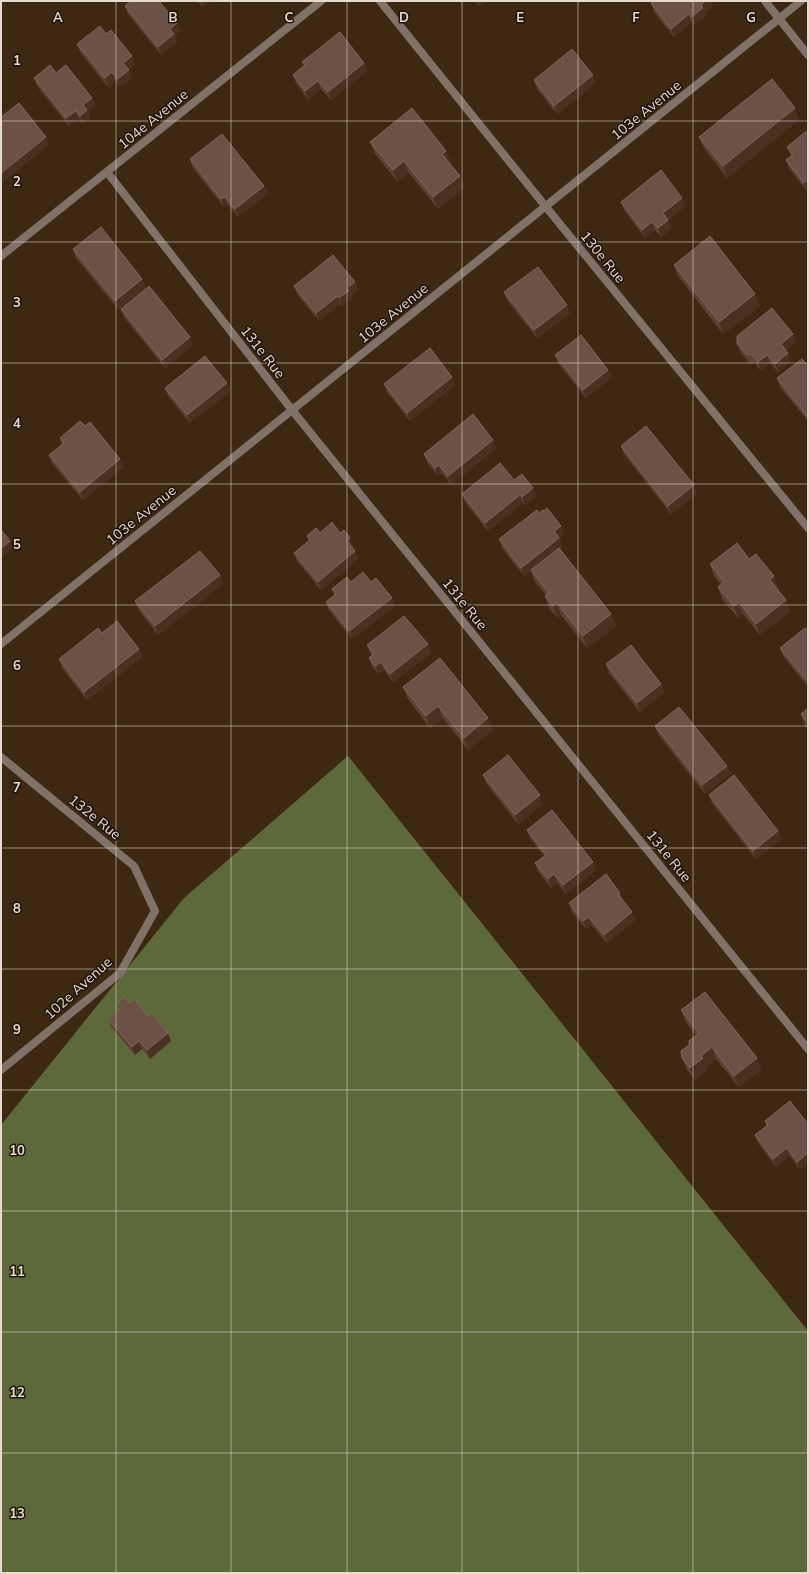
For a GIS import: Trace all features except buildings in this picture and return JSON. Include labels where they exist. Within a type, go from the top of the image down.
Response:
[{"type":"street","name":"104e Avenue","points":[[1,256],[320,1]]},
{"type":"street","name":"130e Rue","points":[[380,1],[808,528]]},
{"type":"street","points":[[765,1],[808,55]]},
{"type":"street","name":"103e Avenue","points":[[1,644],[801,1]]},
{"type":"street","name":"131e Rue","points":[[107,172],[292,410],[808,1050]]},
{"type":"street","name":"132e Rue","points":[[1,757],[134,866],[155,911]]},
{"type":"street","name":"102e Avenue","points":[[1,1070],[120,973],[155,911]]},
{"type":"green space","points":[[348,756],[808,1331],[808,1573],[1,1573],[1,1125],[184,898]]}]
